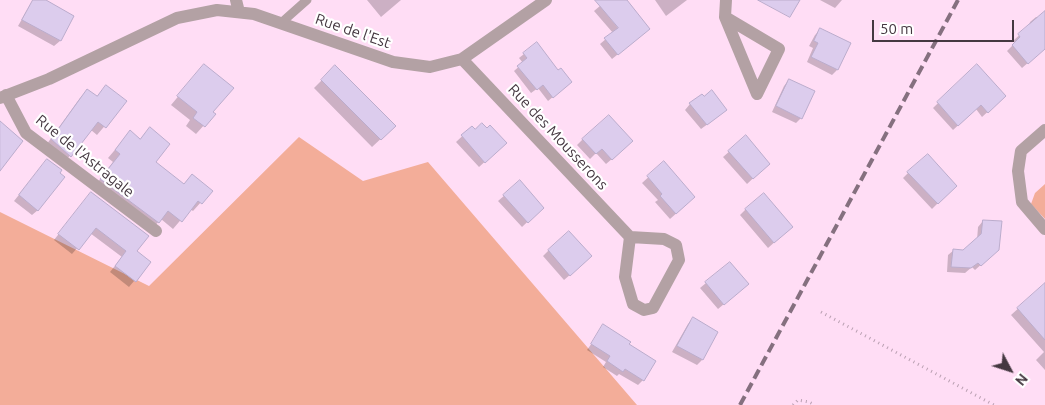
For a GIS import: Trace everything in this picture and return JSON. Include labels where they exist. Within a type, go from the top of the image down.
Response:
[{"type":"street","name":"Rue de l'Est","points":[[3,96],[49,79],[177,18],[238,6],[254,14],[393,62],[430,67],[462,59],[546,0]]},
{"type":"street","points":[[725,17],[779,49],[756,94],[725,17],[726,0]]},
{"type":"street","name":"Rue des Mousserons","points":[[462,59],[630,237]]},
{"type":"street","name":"Rue de l'Astragale","points":[[3,96],[26,133],[156,231]]},
{"type":"street","points":[[1045,130],[1021,151],[1018,171],[1022,202],[1045,229]]},
{"type":"street","points":[[630,237],[664,239],[676,245],[679,260],[653,308],[644,310],[633,304],[625,277],[630,237]]},
{"type":"lane","points":[[281,23],[307,0]]},
{"type":"path","points":[[821,312],[994,405]]},
{"type":"path","points":[[792,405],[798,400],[815,405]]},
{"type":"shaded area","points":[[299,137],[363,181],[428,162],[637,405],[0,405],[0,212],[149,286]]},
{"type":"shaded area","points":[[1045,184],[1045,219],[1031,204],[1035,193]]},
{"type":"building","points":[[33,0],[46,0],[74,16],[61,41],[22,20]]},
{"type":"building","points":[[595,0],[627,0],[650,29],[618,55],[604,38],[618,28]]},
{"type":"building","points":[[758,0],[800,0],[790,17]]},
{"type":"building","points":[[1045,11],[1045,49],[1028,64],[1012,45],[1020,37],[1018,34]]},
{"type":"building","points":[[820,28],[851,43],[838,70],[811,57],[818,43],[814,41]]},
{"type":"building","points":[[537,42],[558,70],[561,68],[572,82],[553,98],[543,85],[537,90],[517,66],[527,58],[523,53]]},
{"type":"building","points":[[204,64],[234,88],[213,112],[216,114],[205,127],[193,118],[197,112],[177,96]]},
{"type":"building","points":[[977,64],[1006,96],[988,113],[981,105],[958,126],[937,102]]},
{"type":"building","points":[[335,65],[396,126],[381,140],[321,80]]},
{"type":"building","points":[[789,79],[815,91],[802,119],[776,106]]},
{"type":"building","points":[[106,85],[127,101],[106,128],[98,122],[71,157],[51,139],[87,89],[97,96]]},
{"type":"building","points":[[712,90],[727,110],[707,125],[689,103]]},
{"type":"building","points":[[609,115],[633,141],[612,160],[602,149],[596,154],[582,139]]},
{"type":"building","points":[[0,121],[23,141],[0,171]]},
{"type":"building","points":[[482,123],[487,128],[490,125],[507,143],[485,163],[461,135],[472,126],[475,129]]},
{"type":"building","points":[[150,127],[170,144],[156,162],[184,184],[192,174],[213,191],[202,204],[198,201],[182,222],[168,211],[159,223],[100,179],[120,154],[115,150],[130,130],[140,139]]},
{"type":"building","points":[[746,135],[770,164],[753,179],[728,151]]},
{"type":"building","points":[[928,154],[957,186],[938,204],[907,172]]},
{"type":"building","points":[[47,159],[62,170],[60,173],[65,177],[38,211],[19,195]]},
{"type":"building","points":[[664,161],[695,197],[676,214],[660,196],[662,194],[647,176]]},
{"type":"building","points":[[520,180],[544,208],[528,223],[503,195]]},
{"type":"building","points":[[91,192],[149,236],[137,251],[151,262],[136,282],[115,266],[126,251],[96,228],[79,250],[58,234]]},
{"type":"building","points":[[764,193],[793,227],[774,243],[745,209]]},
{"type":"building","points":[[983,220],[1002,221],[999,250],[981,266],[978,263],[971,268],[951,267],[953,249],[963,250],[981,234]]},
{"type":"building","points":[[569,231],[592,256],[570,276],[548,250]]},
{"type":"building","points":[[730,262],[749,284],[724,305],[705,282]]},
{"type":"building","points":[[1045,283],[1045,340],[1017,308]]},
{"type":"building","points":[[693,317],[718,332],[703,360],[677,346]]},
{"type":"building","points":[[603,324],[631,342],[629,344],[656,361],[644,381],[625,369],[623,372],[607,361],[610,356],[591,344]]},
{"type":"railway","points":[[740,405],[958,0]]}]
